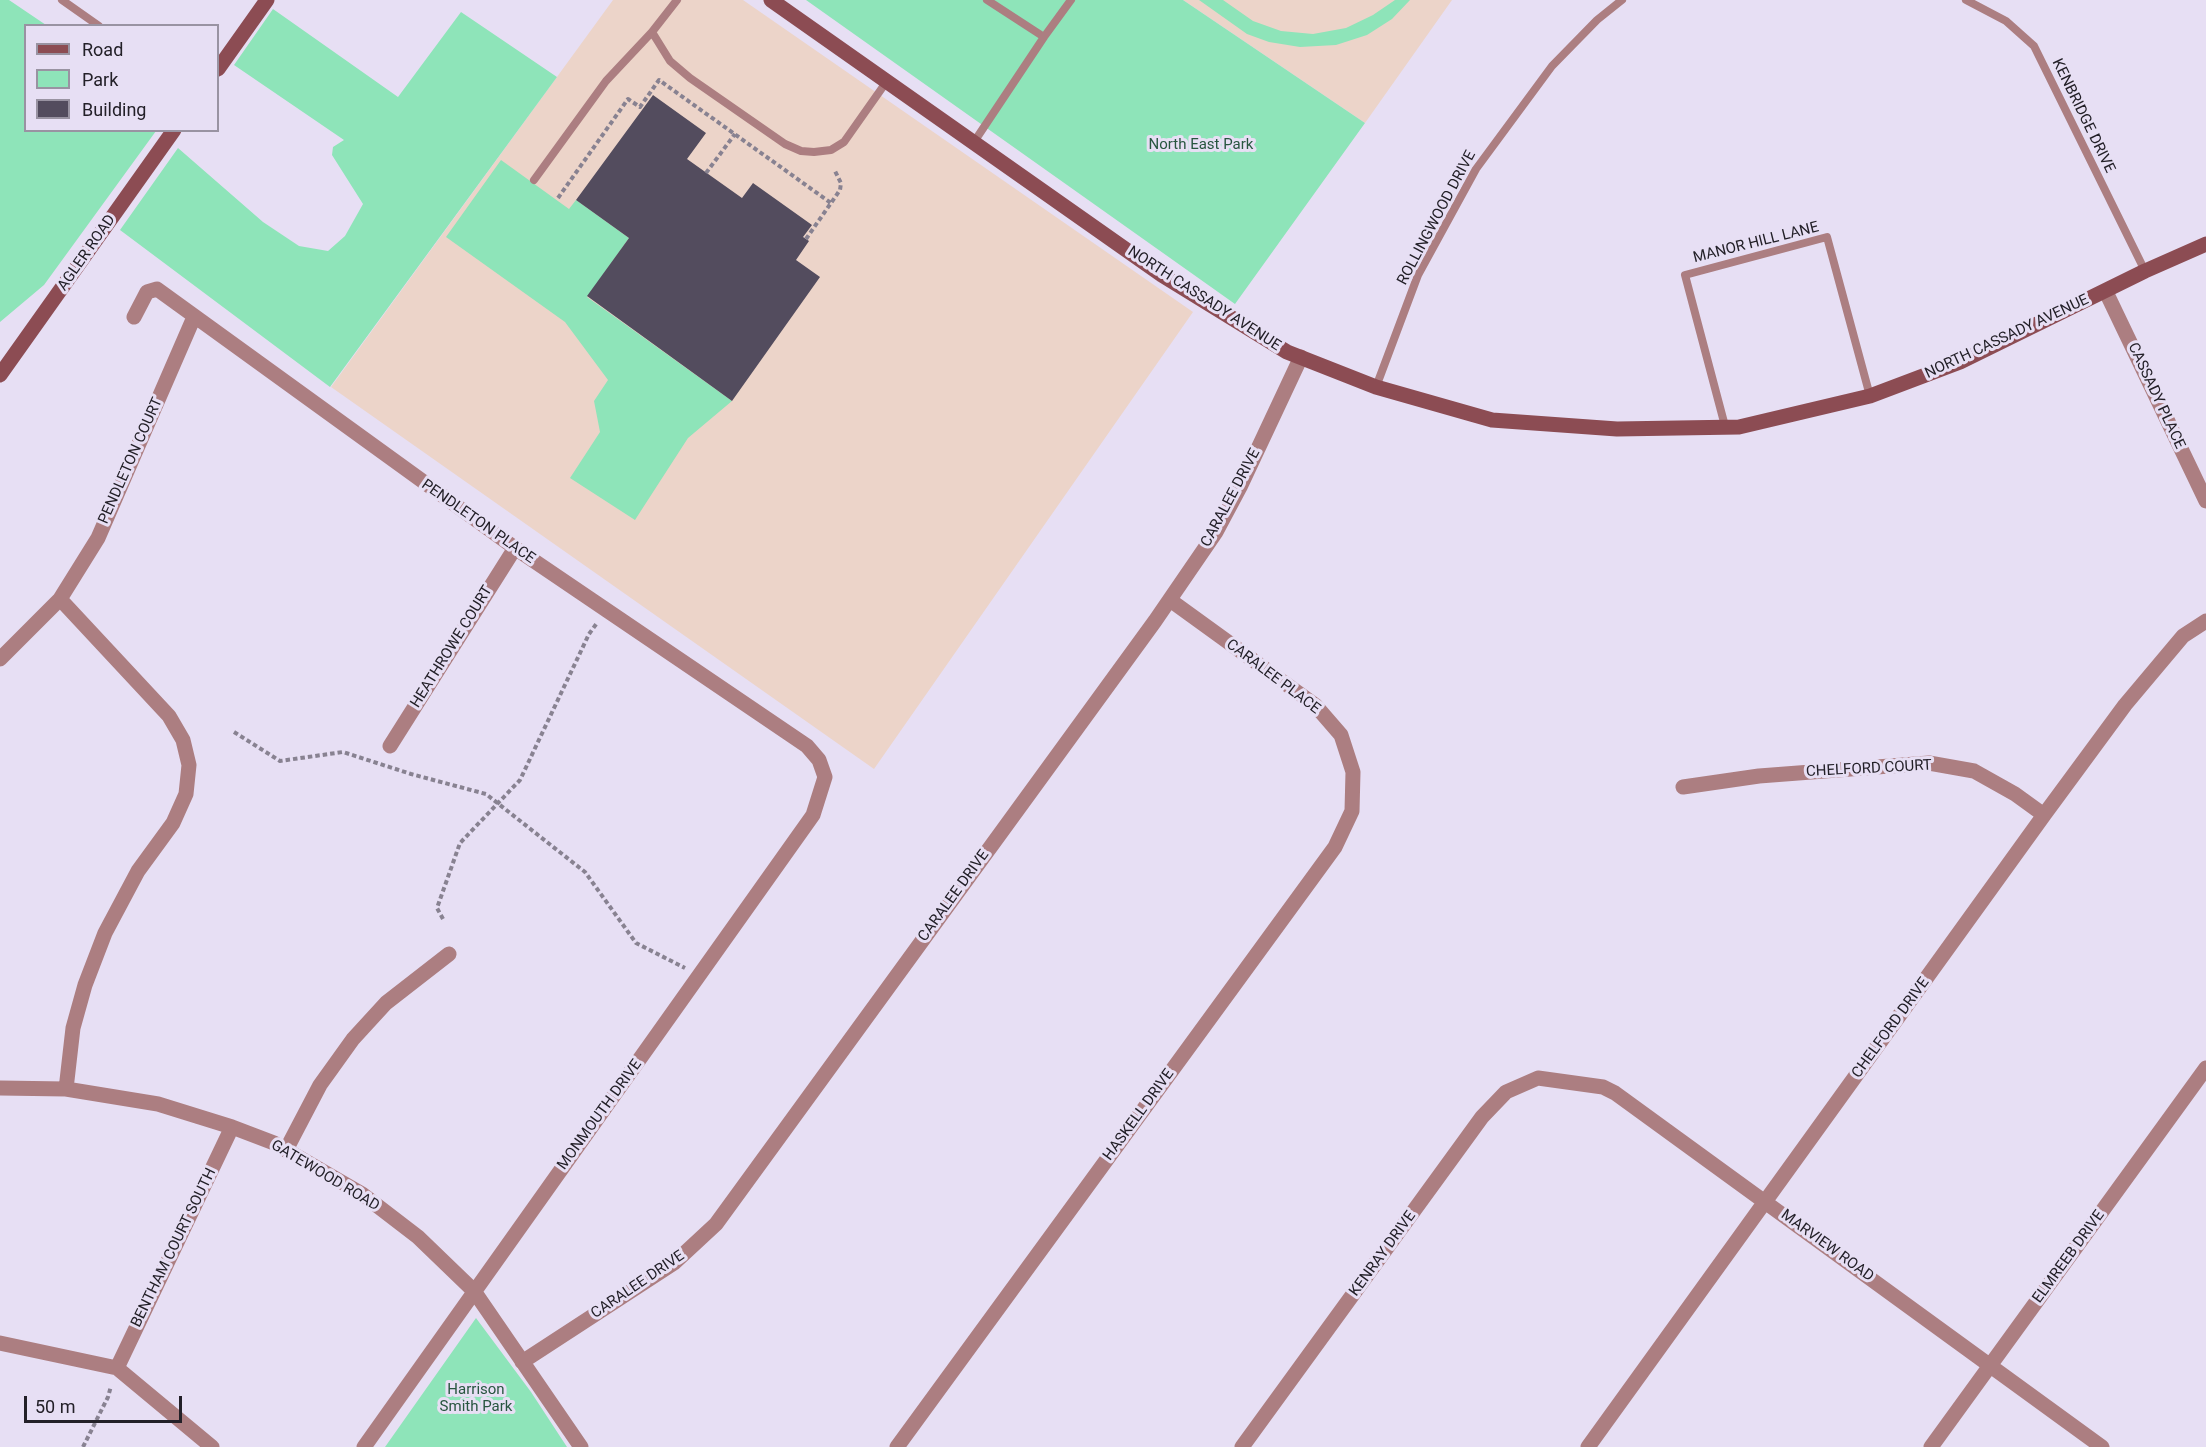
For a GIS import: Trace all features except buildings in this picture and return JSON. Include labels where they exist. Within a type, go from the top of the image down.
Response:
[{"type":"main road","points":[[219,68],[267,0]]},
{"type":"main road","name":"NORTH CASSADY AVENUE","points":[[771,0],[1162,275],[1287,352],[1376,387],[1492,420],[1617,429],[1739,427],[1870,396],[1960,362],[2145,271],[2206,244]]},
{"type":"main road","name":"AGLER ROAD","points":[[0,375],[173,132]]},
{"type":"street","name":"PENDLETON PLACE","points":[[134,317],[147,292],[158,289],[514,548],[807,746],[819,760],[825,777]]},
{"type":"street","name":"CASSADY PLACE","points":[[2106,292],[2206,501]]},
{"type":"street","name":"PENDLETON COURT","points":[[0,659],[60,599],[98,538],[194,317]]},
{"type":"street","name":"CARALEE DRIVE","points":[[522,1362],[675,1263],[716,1224],[1170,600],[1216,532],[1301,357]]},
{"type":"street","name":"HEATHROWE COURT","points":[[390,746],[514,548]]},
{"type":"street","points":[[60,599],[170,716],[183,740],[189,765],[186,794],[173,823],[138,871],[105,933],[85,985],[73,1028],[66,1089]]},
{"type":"street","name":"CARALEE PLACE","points":[[1170,600],[1315,705],[1341,735],[1353,772]]},
{"type":"street","name":"CHELFORD DRIVE","points":[[1588,1447],[2125,705],[2183,636],[2206,621]]},
{"type":"street","name":"CHELFORD COURT","points":[[1683,788],[1760,776],[1929,763],[1974,771],[2014,794],[2044,815]]},
{"type":"street","name":"HASKELL DRIVE","points":[[897,1447],[1335,847],[1352,811],[1353,772]]},
{"type":"street","name":"MONMOUTH DRIVE","points":[[364,1447],[813,816],[825,777]]},
{"type":"street","points":[[286,1150],[320,1085],[353,1039],[386,1003],[449,954]]},
{"type":"street","name":"ELMREEB DRIVE","points":[[1931,1447],[2206,1068]]},
{"type":"street","name":"MARVIEW ROAD","points":[[1538,1078],[1604,1087],[1615,1092],[2102,1447]]},
{"type":"street","name":"KENRAY DRIVE","points":[[1242,1447],[1482,1117],[1506,1092],[1538,1078]]},
{"type":"street","name":"GATEWOOD ROAD","points":[[0,1088],[66,1089],[158,1104],[274,1143],[362,1194],[418,1237],[474,1291],[581,1447]]},
{"type":"street","name":"BENTHAM COURT SOUTH","points":[[117,1368],[232,1127]]},
{"type":"street","points":[[0,1343],[117,1368],[212,1447]]},
{"type":"lane","points":[[62,0],[96,24]]},
{"type":"lane","points":[[534,180],[606,81],[652,32],[676,0]]},
{"type":"lane","points":[[987,0],[1044,37]]},
{"type":"lane","points":[[974,142],[1071,0]]},
{"type":"lane","name":"ROLLINGWOOD DRIVE","points":[[1376,387],[1418,275],[1476,169],[1552,66],[1597,20],[1622,0]]},
{"type":"lane","name":"KENBRIDGE DRIVE","points":[[1966,0],[2006,21],[2034,46],[2145,271]]},
{"type":"lane","points":[[652,32],[670,61],[690,78],[785,144],[801,151],[831,150],[844,142],[887,81]]},
{"type":"lane","name":"MANOR HILL LANE","points":[[1725,426],[1685,275],[1827,237],[1870,396]]},
{"type":"path","points":[[558,198],[628,99],[640,107],[659,80],[831,203]]},
{"type":"path","points":[[706,173],[735,134]]},
{"type":"path","points":[[806,239],[840,189],[841,183],[835,171]]},
{"type":"path","points":[[443,919],[437,908],[460,843],[520,780],[589,634],[606,610]]},
{"type":"path","points":[[234,732],[280,761],[343,752],[411,774],[486,794],[585,872],[636,943],[699,976]]},
{"type":"path","points":[[83,1447],[108,1397],[117,1368]]},
{"type":"shaded area","points":[[613,0],[743,0],[1193,312],[874,769],[331,387]]},
{"type":"shaded area","points":[[1183,0],[1452,0],[1365,123]]},
{"type":"green space","points":[[0,0],[9,0],[45,24],[24,24],[24,132],[155,132],[44,285],[0,322]]},
{"type":"green space","name":"North East Park","points":[[806,0],[1183,0],[1365,123],[1235,304]]},
{"type":"green space","points":[[1199,0],[1223,0],[1253,21],[1281,31],[1313,34],[1346,28],[1373,15],[1395,0],[1410,0],[1392,19],[1367,35],[1336,45],[1300,47],[1269,42],[1247,34]]},
{"type":"green space","points":[[273,9],[398,97],[461,12],[557,77],[330,387],[120,230],[178,148],[263,222],[299,246],[328,251],[345,236],[363,204],[332,155],[333,147],[344,140],[234,65]]},
{"type":"green space","points":[[501,160],[569,209],[576,200],[629,238],[587,297],[732,401],[688,438],[635,520],[570,478],[600,432],[594,401],[608,380],[565,322],[446,237]]},
{"type":"green space","name":"Harrison Smith Park","points":[[476,1318],[531,1392],[567,1447],[385,1447]]}]
